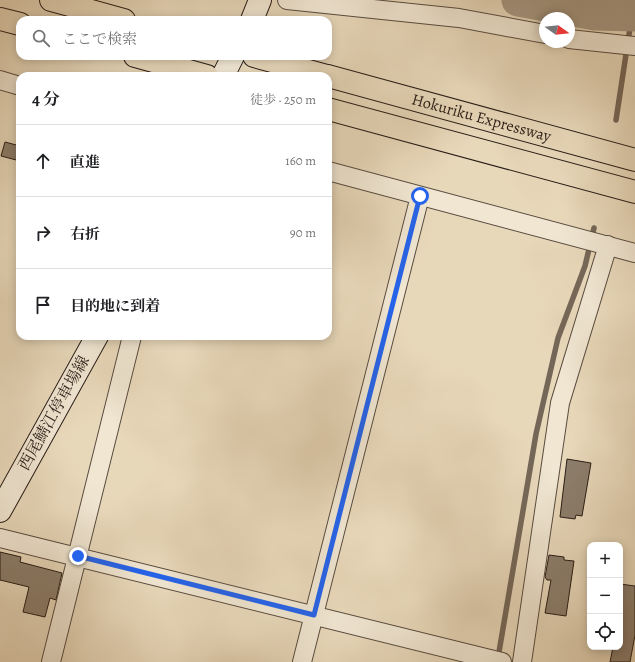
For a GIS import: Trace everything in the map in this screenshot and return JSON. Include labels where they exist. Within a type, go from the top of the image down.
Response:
[{"type":"highway","points":[[51,0],[109,16]]},
{"type":"highway","points":[[0,19],[16,23]]},
{"type":"highway","points":[[150,60],[194,72]]},
{"type":"highway","name":"Hokuriku Expressway","points":[[270,60],[313,72]]},
{"type":"highway","name":"Hokuriku Expressway","points":[[332,77],[635,160]]},
{"type":"highway","name":"Hokuriku Expressway","points":[[332,110],[635,192]]},
{"type":"main road","points":[[254,16],[260,0]]},
{"type":"main road","points":[[225,72],[232,60]]},
{"type":"main road","name":"西尾鯖江停車場線","points":[[0,511],[95,340]]},
{"type":"street","points":[[287,0],[459,18],[539,33]]},
{"type":"street","points":[[575,40],[635,46]]},
{"type":"street","points":[[0,80],[16,85]]},
{"type":"street","points":[[332,172],[635,252]]},
{"type":"street","points":[[302,662],[420,196]]},
{"type":"street","points":[[522,662],[560,403],[608,245]]},
{"type":"street","points":[[51,662],[131,340]]},
{"type":"street","points":[[0,538],[78,556],[502,662]]},
{"type":"building","points":[[5,142],[16,145],[16,160],[1,156]]},
{"type":"building","points":[[567,459],[591,463],[582,516],[576,515],[575,519],[560,517]]},
{"type":"building","points":[[0,552],[21,557],[20,562],[62,573],[56,600],[50,598],[45,617],[23,612],[29,587],[0,580]]},
{"type":"building","points":[[549,555],[564,557],[564,560],[574,561],[566,616],[545,613],[551,580],[547,580],[545,577]]},
{"type":"building","points":[[623,584],[635,586],[635,635],[630,662],[610,662],[612,650],[623,650]]},
{"type":"waterway","points":[[518,0],[595,14],[635,15]]},
{"type":"waterway","points":[[616,120],[632,15]]},
{"type":"waterway","points":[[498,658],[536,434],[558,338],[585,266],[594,228]]},
{"type":"route","points":[[78,556],[314,615],[420,196]]}]
